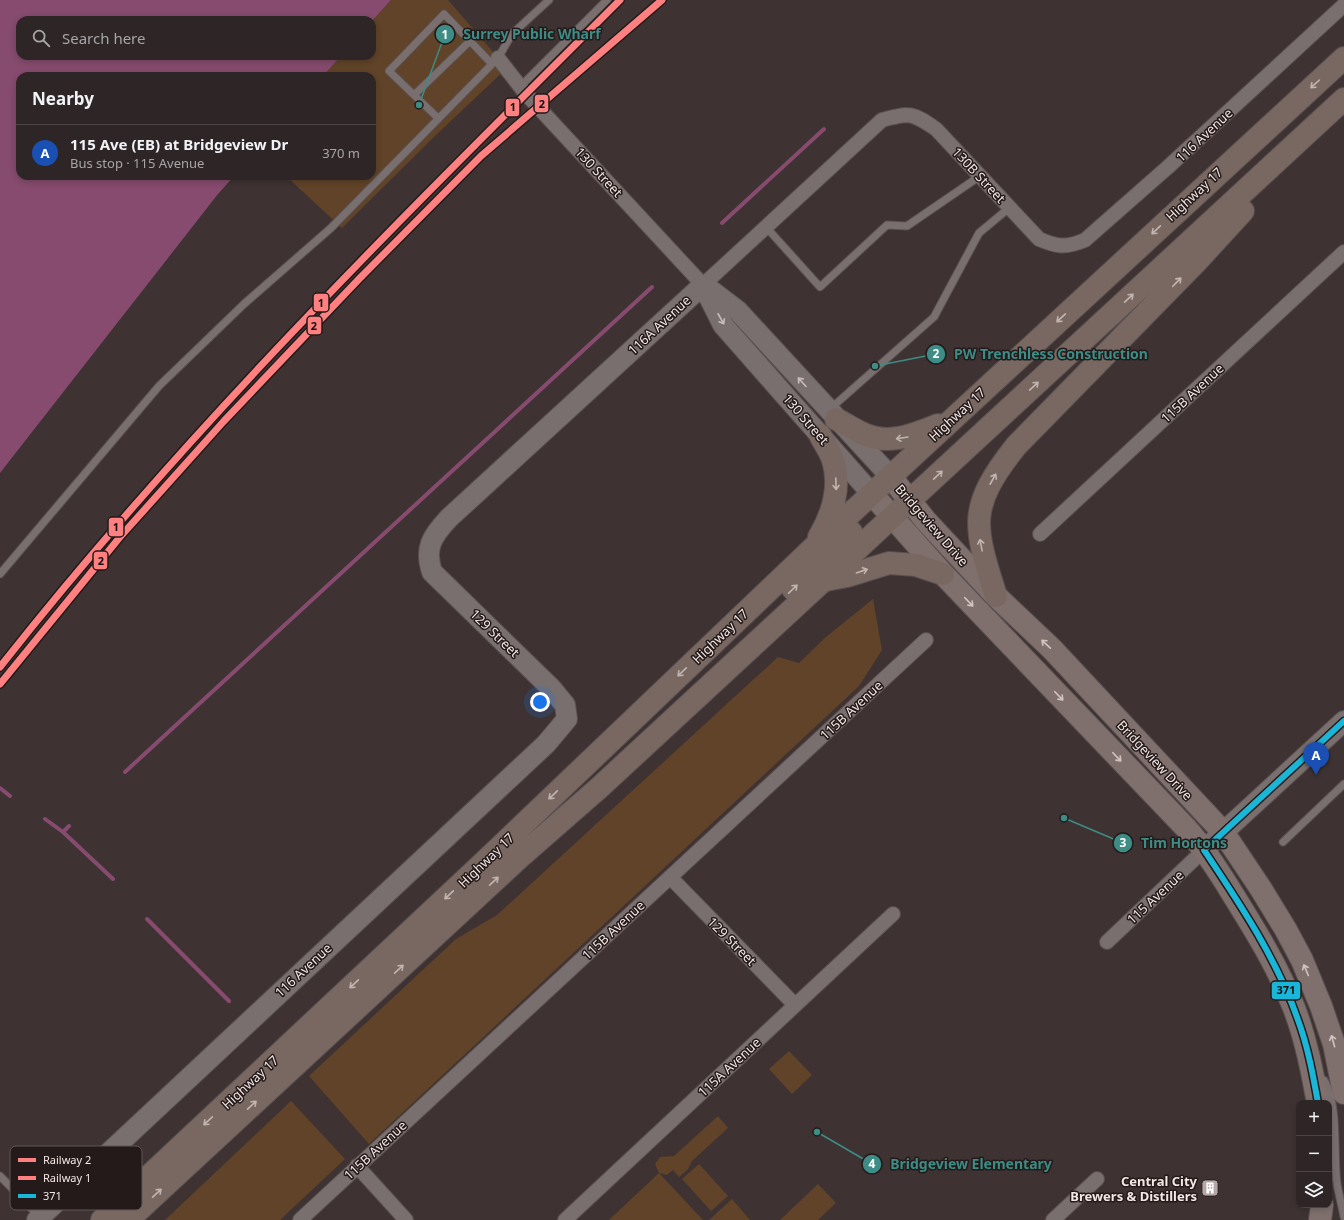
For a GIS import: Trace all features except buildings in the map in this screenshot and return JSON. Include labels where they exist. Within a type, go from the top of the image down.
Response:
[{"type":"highway","name":"Highway 17","points":[[142,1207],[514,862],[600,787],[825,580],[881,504],[890,476],[1344,58]]},
{"type":"highway","name":"Highway 17","points":[[142,1183],[483,863],[812,549],[881,504],[910,501],[1341,103]]},
{"type":"highway","points":[[996,596],[983,557],[978,528],[978,515],[987,488],[1003,463],[1016,446],[1198,260],[1341,103]]},
{"type":"highway","points":[[832,415],[867,436],[889,440],[910,436],[952,419]]},
{"type":"highway","points":[[812,549],[829,520],[837,487],[833,459],[820,435]]},
{"type":"highway","points":[[600,787],[653,722],[881,504]]},
{"type":"highway","points":[[825,580],[846,576],[889,563],[916,564],[942,574]]},
{"type":"highway","name":"Highway 17","points":[[102,1220],[113,1210]]},
{"type":"highway","name":"Highway 17","points":[[128,1220],[139,1210]]},
{"type":"main road","name":"Bridgeview Drive","points":[[890,476],[922,517],[996,596],[1052,649],[1222,832],[1261,889],[1302,960],[1322,1006],[1332,1038],[1344,1093]]},
{"type":"main road","name":"Bridgeview Drive","points":[[881,504],[942,574],[1186,828],[1204,850],[1255,929],[1276,968],[1294,1009],[1309,1056],[1317,1100]]},
{"type":"main road","points":[[1320,1220],[1322,1208]]},
{"type":"street","name":"116 Avenue","points":[[1054,246],[1072,245],[1085,240],[1168,167],[1344,5]]},
{"type":"street","name":"130 Street","points":[[495,61],[703,285],[738,311],[832,415],[890,476]]},
{"type":"street","name":"130B Street","points":[[899,115],[917,116],[936,129],[1039,239],[1054,246]]},
{"type":"street","name":"116A Avenue","points":[[429,547],[439,528],[449,518],[882,120],[899,115]]},
{"type":"street","name":"115B Avenue","points":[[1040,534],[1344,252]]},
{"type":"street","name":"130 Street","points":[[703,285],[724,324],[881,504]]},
{"type":"street","name":"129 Street","points":[[429,547],[428,559],[432,572],[552,689],[564,705],[568,719]]},
{"type":"street","name":"115B Avenue","points":[[300,1220],[926,640]]},
{"type":"street","name":"116 Avenue","points":[[117,1146],[546,744],[568,719]]},
{"type":"street","name":"115 Avenue","points":[[1107,942],[1222,832],[1344,721]]},
{"type":"street","name":"129 Street","points":[[670,878],[795,1005]]},
{"type":"street","name":"115A Avenue","points":[[565,1220],[893,914]]},
{"type":"street","points":[[357,1166],[406,1220]]},
{"type":"street","points":[[1053,1220],[1097,1179]]},
{"type":"street","name":"116 Avenue","points":[[39,1219],[49,1210]]},
{"type":"lane","points":[[0,574],[158,386],[244,304],[330,228],[495,61],[512,34],[548,0]]},
{"type":"lane","points":[[520,87],[607,0]]},
{"type":"lane","points":[[438,118],[389,71],[444,14],[470,41],[495,61]]},
{"type":"lane","points":[[414,96],[470,41]]},
{"type":"lane","points":[[766,227],[820,287],[887,226],[907,226],[980,176]]},
{"type":"lane","points":[[832,415],[934,317],[979,233],[1009,208]]},
{"type":"lane","points":[[1283,842],[1344,784]]},
{"type":"lane","points":[[1313,1077],[1324,1080],[1329,1089],[1334,1132],[1337,1183],[1344,1217]]},
{"type":"lane","points":[[0,1176],[10,1187]]},
{"type":"lane","points":[[1325,1208],[1327,1220]]},
{"type":"lane","points":[[31,1210],[39,1219]]},
{"type":"shaded area","points":[[0,0],[391,0],[376,17],[16,16],[16,60],[337,60],[327,72],[16,72],[16,180],[230,180],[0,473]]},
{"type":"shaded area","points":[[391,0],[448,0],[507,68],[436,135],[342,228],[290,180],[376,180],[376,72],[327,72],[337,60],[376,60],[376,17]]},
{"type":"shaded area","points":[[873,599],[882,650],[859,686],[369,1144],[309,1076],[456,939],[497,915],[778,657],[799,663],[826,637]]},
{"type":"shaded area","points":[[789,1051],[812,1075],[792,1094],[769,1069]]},
{"type":"shaded area","points":[[291,1101],[345,1159],[280,1220],[165,1220]]},
{"type":"shaded area","points":[[718,1116],[728,1128],[692,1161],[688,1169],[679,1177],[673,1170],[667,1175],[659,1173],[655,1164],[660,1157],[674,1156]]},
{"type":"shaded area","points":[[699,1164],[728,1196],[711,1211],[682,1179]]},
{"type":"shaded area","points":[[659,1173],[703,1220],[609,1220]]},
{"type":"shaded area","points":[[818,1184],[836,1203],[818,1220],[780,1220]]},
{"type":"shaded area","points":[[732,1199],[750,1220],[709,1220]]},
{"type":"waterway","points":[[722,223],[824,129]]},
{"type":"waterway","points":[[125,772],[652,287]]},
{"type":"waterway","points":[[0,788],[10,796]]},
{"type":"waterway","points":[[45,819],[63,832],[69,826]]},
{"type":"waterway","points":[[63,832],[113,879]]},
{"type":"waterway","points":[[147,919],[229,1001]]},
{"type":"rail line","name":"1","points":[[0,667],[146,492],[300,324],[459,161],[620,0]]},
{"type":"rail line","name":"2","points":[[0,684],[120,537],[224,421],[359,279],[481,156],[662,0]]},
{"type":"transit line","name":"371","points":[[1317,1100],[1305,1040],[1280,975],[1257,932],[1204,850],[1344,721]]},
{"type":"place","name":"Surrey Public Wharf","points":[[419,105]]},
{"type":"place","name":"PW Trenchless Construction","points":[[875,366]]},
{"type":"place","name":"115 Ave (EB) at Bridgeview Dr","points":[[1316,775]]},
{"type":"place","name":"Tim Hortons","points":[[1064,818]]},
{"type":"place","name":"Bridgeview Elementary","points":[[817,1132]]},
{"type":"place","name":"Central City Brewers & Distillers","points":[[1210,1188]]}]
